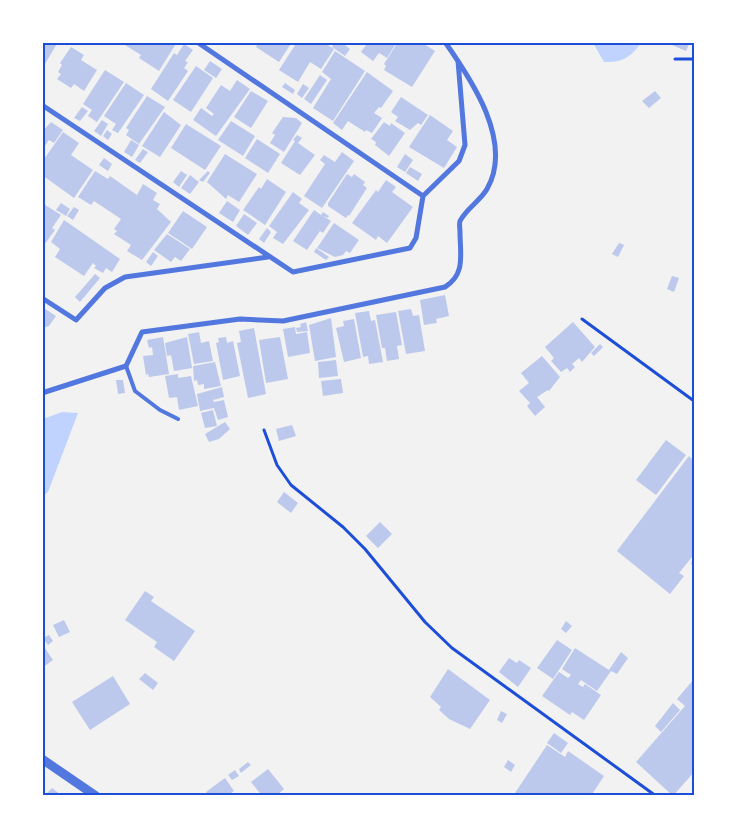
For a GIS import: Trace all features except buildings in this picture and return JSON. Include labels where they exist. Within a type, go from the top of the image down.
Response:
[{"type":"street","points":[[197,42],[423,196]]},
{"type":"street","points":[[42,393],[126,366],[142,332],[240,318],[282,320],[446,287],[455,281],[460,270],[460,221],[488,189],[495,165],[494,142],[487,115],[477,89],[445,42]]},
{"type":"street","points":[[42,105],[293,272],[410,248],[416,238],[423,196],[459,161],[466,145],[458,60]]},
{"type":"street","points":[[42,298],[76,320],[105,288],[125,277],[268,256]]},
{"type":"street","points":[[42,759],[96,796]]},
{"type":"lane","points":[[126,366],[135,391],[160,410],[178,419]]},
{"type":"path","points":[[675,59],[694,60]]},
{"type":"path","points":[[582,319],[694,401]]},
{"type":"path","points":[[264,430],[277,465],[291,484],[343,527],[365,549],[425,622],[452,648],[656,796]]},
{"type":"water","points":[[593,43],[641,43],[626,58],[604,62]]},
{"type":"water","points":[[62,412],[78,413],[48,492],[43,496],[43,419]]}]
